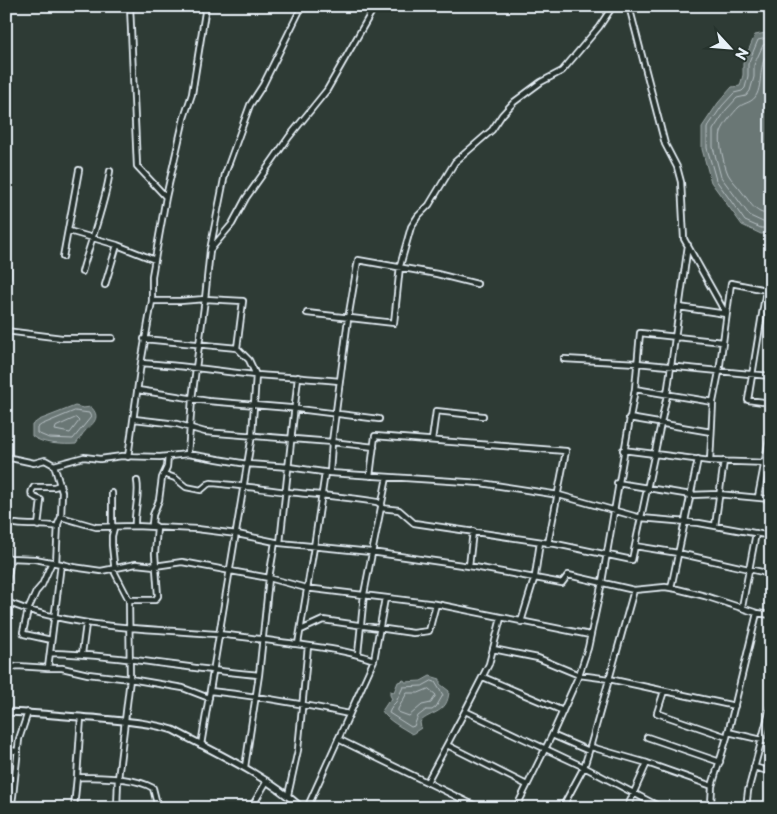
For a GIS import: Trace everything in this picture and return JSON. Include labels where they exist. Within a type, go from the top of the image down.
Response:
[{"type":"street","points":[[130,6],[138,166],[166,197]]},
{"type":"street","points":[[128,457],[144,339],[152,301],[152,276],[166,197],[184,118],[192,94],[206,6]]},
{"type":"street","points":[[188,454],[192,399],[210,250],[225,174],[250,105],[263,84],[302,6]]},
{"type":"street","points":[[210,250],[232,224],[246,198],[327,90],[375,6]]},
{"type":"street","points":[[307,313],[348,319],[394,322],[400,266],[411,226],[429,205],[456,162],[492,130],[514,102],[541,82],[562,71],[599,27],[613,6]]},
{"type":"street","points":[[629,6],[664,144],[677,167],[681,182],[684,239],[726,314]]},
{"type":"street","points":[[63,257],[79,170]]},
{"type":"street","points":[[82,272],[107,192],[110,171]]},
{"type":"street","points":[[6,228],[8,230],[8,276],[6,285]]},
{"type":"street","points":[[69,231],[117,245],[155,260]]},
{"type":"street","points":[[105,285],[117,245]]},
{"type":"street","points":[[164,474],[176,478],[191,489],[201,490],[211,483],[244,485],[287,492],[364,500],[381,507],[399,510],[414,523],[540,542],[632,560],[667,395],[688,245]]},
{"type":"street","points":[[298,644],[321,495],[332,442],[339,381],[358,260],[400,266],[477,284]]},
{"type":"street","points":[[710,461],[713,402],[720,372],[731,284],[766,290],[748,400],[771,403]]},
{"type":"street","points":[[152,301],[243,301],[237,348]]},
{"type":"street","points":[[679,307],[726,314]]},
{"type":"street","points":[[6,331],[62,338],[112,338]]},
{"type":"street","points":[[516,808],[579,675],[588,648],[602,582],[617,483],[635,389],[640,333],[723,342]]},
{"type":"street","points":[[144,339],[237,348],[249,360],[256,375],[248,464],[201,745]]},
{"type":"street","points":[[564,359],[637,363],[771,376]]},
{"type":"street","points":[[141,364],[196,367],[256,375],[339,381]]},
{"type":"street","points":[[245,767],[259,675],[269,578],[278,543],[287,492],[298,377]]},
{"type":"street","points":[[635,389],[713,402]]},
{"type":"street","points":[[138,390],[192,399],[379,419]]},
{"type":"street","points":[[432,440],[436,411],[483,416]]},
{"type":"street","points":[[629,418],[711,432]]},
{"type":"street","points":[[134,419],[190,427],[205,432],[374,446]]},
{"type":"street","points":[[758,497],[771,429]]},
{"type":"street","points":[[370,476],[375,436],[566,451],[548,544]]},
{"type":"street","points":[[623,450],[710,461],[771,463]]},
{"type":"street","points":[[6,457],[34,463],[45,460],[54,465],[84,458],[100,459],[122,456],[188,454],[248,464],[289,467],[327,473],[481,483],[559,495],[640,518],[698,523],[771,536]]},
{"type":"street","points":[[157,527],[156,524],[152,524],[152,520],[159,500],[168,456]]},
{"type":"street","points":[[671,588],[698,459]]},
{"type":"street","points":[[716,526],[718,494],[724,461]]},
{"type":"street","points":[[48,668],[54,617],[58,527],[61,517],[62,492],[54,465]]},
{"type":"street","points":[[358,654],[364,594],[386,477]]},
{"type":"street","points":[[135,526],[135,511],[139,495],[137,481]]},
{"type":"street","points":[[617,483],[690,495],[718,494],[771,499]]},
{"type":"street","points":[[38,526],[41,500],[35,498],[31,491],[34,487],[54,487],[60,485]]},
{"type":"street","points":[[112,493],[112,524],[114,528],[112,536],[115,568],[119,581],[129,600],[128,660],[130,678],[118,779],[117,808]]},
{"type":"street","points":[[61,517],[87,526],[114,528],[135,526],[196,528],[278,543],[371,552],[535,576],[562,582],[568,575],[634,590],[665,587],[705,596],[757,613],[771,615]]},
{"type":"street","points":[[16,524],[58,527]]},
{"type":"street","points":[[129,600],[157,599],[154,551],[157,527]]},
{"type":"street","points":[[470,566],[473,532]]},
{"type":"street","points":[[742,607],[756,533]]},
{"type":"street","points":[[6,536],[8,557],[6,587]]},
{"type":"street","points":[[521,622],[535,576],[540,542]]},
{"type":"street","points":[[635,546],[678,553],[771,574]]},
{"type":"street","points":[[8,557],[101,571],[136,564],[156,566],[182,562],[269,578],[306,588],[436,604],[590,635]]},
{"type":"street","points":[[51,640],[23,633],[28,610],[36,592],[56,563]]},
{"type":"street","points":[[562,808],[584,767],[590,749],[634,590]]},
{"type":"street","points":[[307,808],[374,660],[385,598]]},
{"type":"street","points":[[6,602],[28,610],[86,624],[263,639],[358,654],[374,660]]},
{"type":"street","points":[[301,630],[323,620],[362,624],[413,633],[429,631],[436,604]]},
{"type":"street","points":[[720,808],[711,804],[712,786],[728,735],[757,613]]},
{"type":"street","points":[[426,782],[483,677],[501,618]]},
{"type":"street","points":[[82,654],[86,624]]},
{"type":"street","points":[[288,795],[298,750],[301,703],[308,646]]},
{"type":"street","points":[[493,649],[538,658],[579,675],[609,679],[735,706]]},
{"type":"street","points":[[50,653],[82,654],[259,675]]},
{"type":"street","points":[[6,670],[17,666],[62,668],[88,674],[130,678],[183,688],[209,698]]},
{"type":"street","points":[[483,677],[563,710]]},
{"type":"street","points":[[210,691],[301,703],[349,714]]},
{"type":"street","points":[[664,691],[657,713],[728,735],[771,742]]},
{"type":"street","points":[[746,808],[748,791],[771,705]]},
{"type":"street","points":[[466,711],[546,748],[662,808]]},
{"type":"street","points":[[6,712],[28,712],[124,722],[173,730],[245,767],[288,795],[302,808]]},
{"type":"street","points":[[10,808],[19,739],[28,712]]},
{"type":"street","points":[[74,808],[81,718]]},
{"type":"street","points":[[552,735],[590,749],[647,763],[712,786]]},
{"type":"street","points":[[647,737],[720,762]]},
{"type":"street","points":[[338,739],[480,808]]},
{"type":"street","points":[[447,745],[528,786]]},
{"type":"street","points":[[6,750],[17,751]]},
{"type":"street","points":[[627,808],[647,763]]},
{"type":"street","points":[[754,767],[771,772]]},
{"type":"street","points":[[77,777],[118,779],[146,784],[153,788],[158,808]]},
{"type":"street","points":[[251,808],[267,781]]},
{"type":"street","points":[[6,795],[13,796]]},
{"type":"water","points":[[771,32],[771,233],[761,234],[742,225],[711,182],[702,149],[702,127],[718,103],[732,87],[740,86],[743,75],[743,63],[755,35]]},
{"type":"water","points":[[75,406],[91,407],[96,414],[94,422],[76,444],[47,442],[32,436],[32,425],[39,420]]},
{"type":"water","points":[[430,676],[440,679],[440,684],[449,691],[448,698],[442,708],[420,722],[421,728],[412,734],[392,721],[382,711],[392,699],[390,691],[394,692],[398,682],[404,680],[405,682],[421,681]]}]
